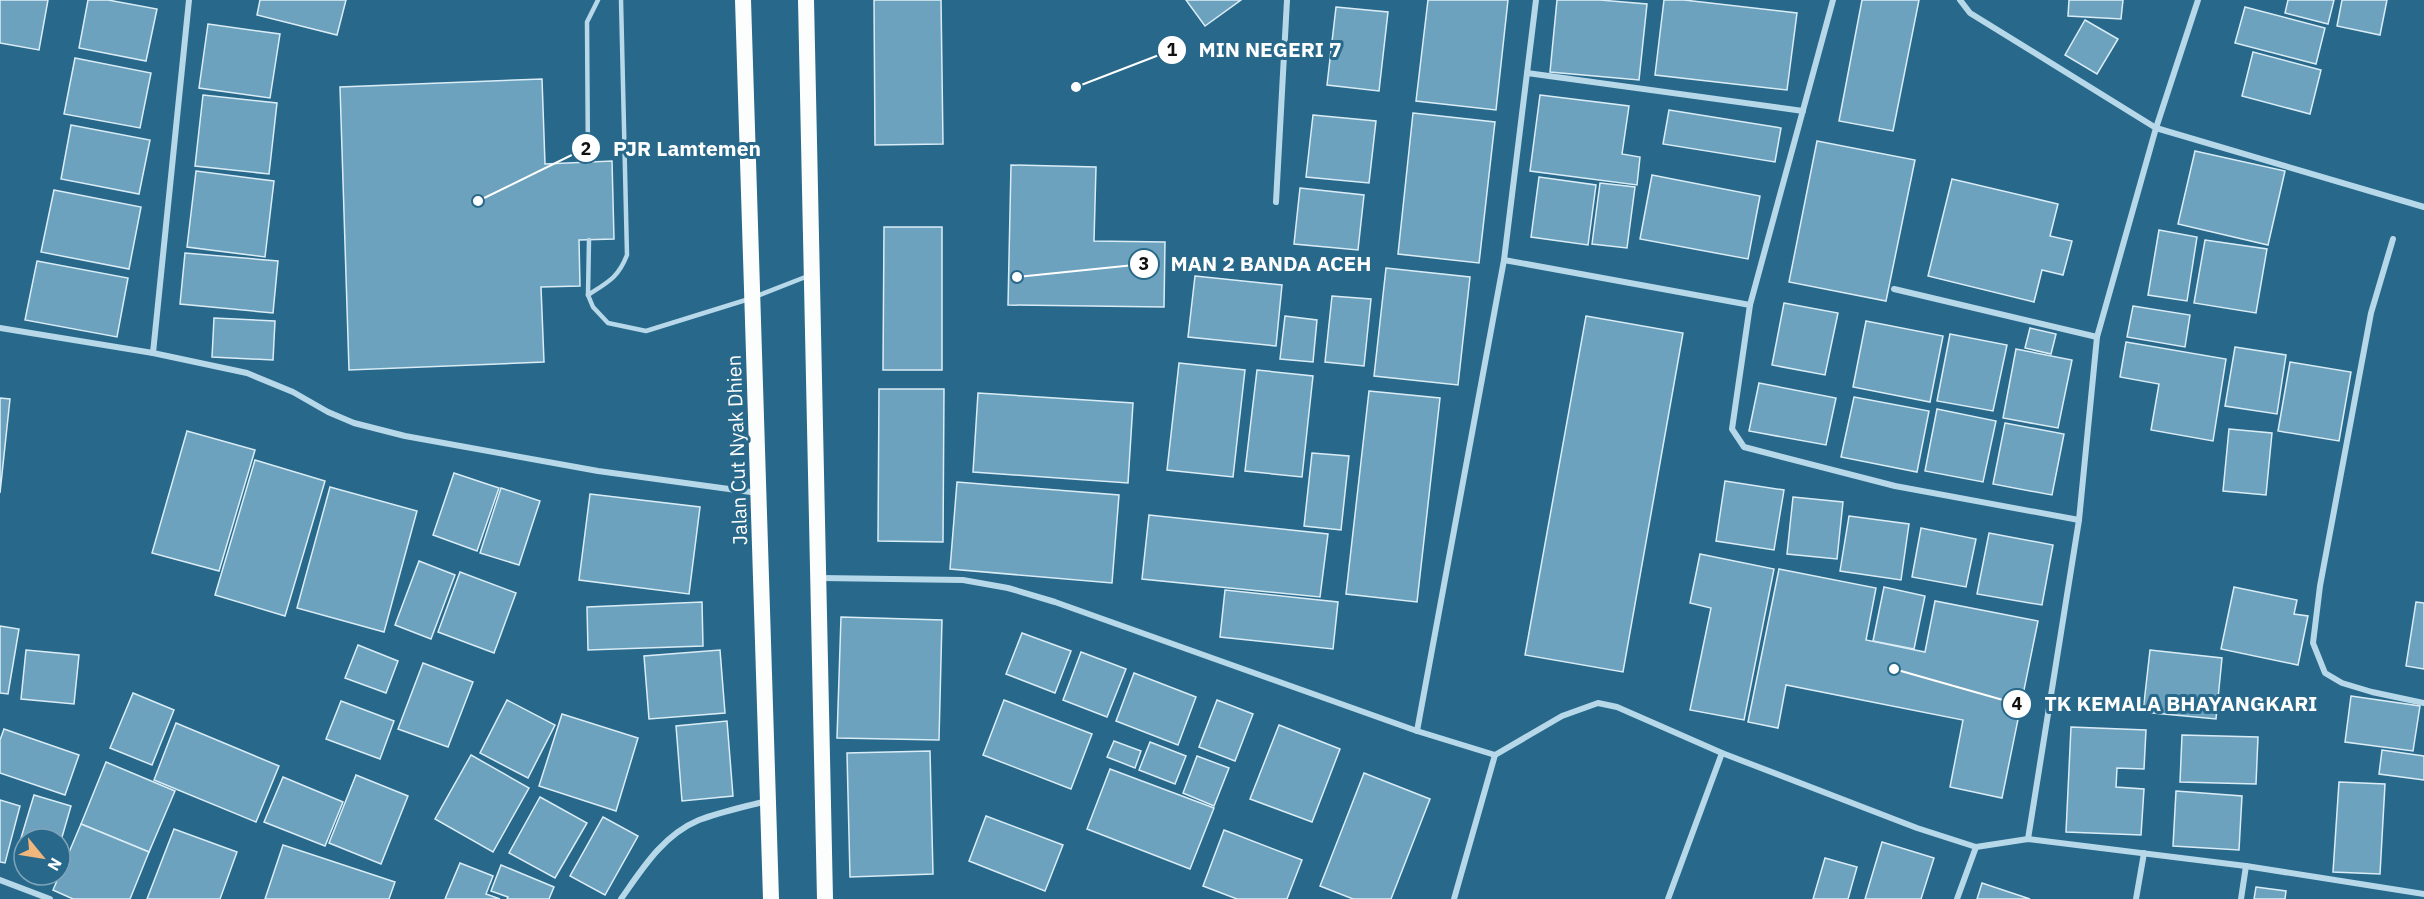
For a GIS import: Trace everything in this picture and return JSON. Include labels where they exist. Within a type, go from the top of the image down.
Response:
[{"type":"highway","name":"Jalan Cut Nyak Dhien","points":[[743,0],[771,899]]},
{"type":"highway","points":[[806,0],[825,899]]},
{"type":"street","points":[[153,353],[189,0]]},
{"type":"street","points":[[1276,202],[1287,0]]},
{"type":"street","points":[[1417,731],[1504,260],[1536,0]]},
{"type":"street","points":[[1833,0],[1750,305],[1732,429],[1744,447],[1895,486],[2079,520]]},
{"type":"street","points":[[1960,0],[1970,13],[2156,128],[2424,207]]},
{"type":"street","points":[[2028,838],[2079,520],[2097,337],[2156,128],[2198,0]]},
{"type":"street","points":[[1527,73],[1803,111]]},
{"type":"street","points":[[2393,239],[2369,324],[2320,586],[2313,643],[2325,673],[2342,683],[2424,703]]},
{"type":"street","points":[[1504,260],[1750,305]]},
{"type":"street","points":[[1894,289],[2097,337]]},
{"type":"street","points":[[0,328],[153,353],[247,373],[293,392],[328,412],[354,423],[405,436],[598,471],[759,494]]},
{"type":"street","points":[[819,578],[963,580],[1008,588],[1055,602],[1417,731],[1495,755]]},
{"type":"street","points":[[1454,899],[1495,755],[1562,716],[1598,703],[1617,707],[1722,753],[1917,828],[1976,847],[2028,838],[2246,866],[2424,894]]},
{"type":"street","points":[[1668,899],[1722,753]]},
{"type":"street","points":[[621,899],[645,865],[672,836],[698,820],[768,800]]},
{"type":"street","points":[[1957,899],[1976,847]]},
{"type":"street","points":[[2136,899],[2144,853]]},
{"type":"street","points":[[2241,899],[2246,866]]},
{"type":"street","points":[[0,880],[50,899]]},
{"type":"lane","points":[[588,162],[586,32],[587,22],[598,0]]},
{"type":"lane","points":[[588,294],[612,280],[621,270],[627,255],[621,0]]},
{"type":"lane","points":[[589,240],[588,294],[593,306],[608,323],[646,331],[754,297],[811,275]]},
{"type":"building","points":[[0,0],[48,0],[39,50],[0,43]]},
{"type":"building","points":[[88,0],[108,0],[157,9],[146,61],[79,48]]},
{"type":"building","points":[[260,0],[346,0],[337,35],[257,15]]},
{"type":"building","points":[[874,0],[941,0],[943,144],[875,145]]},
{"type":"building","points":[[1186,0],[1241,0],[1205,26]]},
{"type":"building","points":[[1428,0],[1508,0],[1496,110],[1416,101]]},
{"type":"building","points":[[1557,0],[1600,0],[1647,4],[1639,80],[1550,72]]},
{"type":"building","points":[[1664,0],[1684,0],[1797,13],[1787,90],[1655,75]]},
{"type":"building","points":[[1862,0],[1919,0],[1893,131],[1839,121]]},
{"type":"building","points":[[2069,0],[2123,0],[2121,19],[2068,16]]},
{"type":"building","points":[[2288,0],[2334,0],[2328,24],[2285,13]]},
{"type":"building","points":[[2342,0],[2387,0],[2380,35],[2337,26]]},
{"type":"building","points":[[1336,7],[1388,12],[1379,91],[1327,85]]},
{"type":"building","points":[[2245,7],[2325,28],[2316,64],[2235,43]]},
{"type":"building","points":[[2085,20],[2118,39],[2097,74],[2065,55]]},
{"type":"building","points":[[208,24],[280,34],[270,98],[199,88]]},
{"type":"building","points":[[2253,52],[2321,70],[2310,114],[2242,96]]},
{"type":"building","points":[[75,58],[151,73],[140,128],[64,114]]},
{"type":"building","points":[[542,79],[545,164],[612,161],[614,239],[579,240],[580,286],[541,287],[544,362],[349,370],[340,87]]},
{"type":"building","points":[[203,95],[277,103],[269,174],[195,166]]},
{"type":"building","points":[[1540,95],[1629,106],[1622,154],[1640,157],[1637,185],[1530,171]]},
{"type":"building","points":[[1669,110],[1781,128],[1775,162],[1663,144]]},
{"type":"building","points":[[1413,113],[1495,122],[1479,263],[1398,254]]},
{"type":"building","points":[[1313,115],[1376,121],[1369,183],[1306,177]]},
{"type":"building","points":[[71,125],[150,140],[139,194],[61,179]]},
{"type":"building","points":[[1817,141],[1915,160],[1886,301],[1789,282]]},
{"type":"building","points":[[2195,151],[2285,171],[2268,245],[2178,224]]},
{"type":"building","points":[[1011,165],[1096,167],[1094,241],[1165,242],[1164,307],[1008,305]]},
{"type":"building","points":[[196,171],[274,181],[265,257],[187,247]]},
{"type":"building","points":[[1652,175],[1760,196],[1748,259],[1640,239]]},
{"type":"building","points":[[1539,177],[1596,185],[1588,245],[1531,237]]},
{"type":"building","points":[[1952,179],[2058,204],[2050,236],[2072,241],[2063,275],[2042,270],[2034,302],[1928,276]]},
{"type":"building","points":[[1600,183],[1635,187],[1627,248],[1592,244]]},
{"type":"building","points":[[1300,188],[1364,195],[1358,250],[1294,244]]},
{"type":"building","points":[[54,190],[141,207],[129,269],[41,252]]},
{"type":"building","points":[[884,227],[942,227],[942,370],[883,370]]},
{"type":"building","points":[[2159,230],[2197,237],[2187,301],[2148,295]]},
{"type":"building","points":[[2205,240],[2267,249],[2256,313],[2194,303]]},
{"type":"building","points":[[185,253],[278,261],[273,313],[180,304]]},
{"type":"building","points":[[37,261],[128,278],[117,337],[25,320]]},
{"type":"building","points":[[1386,268],[1470,277],[1458,385],[1374,376]]},
{"type":"building","points":[[1195,276],[1282,285],[1276,346],[1188,337]]},
{"type":"building","points":[[1332,296],[1371,299],[1364,366],[1325,362]]},
{"type":"building","points":[[1784,303],[1838,313],[1825,375],[1772,365]]},
{"type":"building","points":[[2133,306],[2190,315],[2185,347],[2127,337]]},
{"type":"building","points":[[1285,316],[1317,320],[1313,362],[1280,359]]},
{"type":"building","points":[[1586,316],[1683,333],[1623,672],[1525,655]]},
{"type":"building","points":[[214,318],[275,321],[273,360],[212,357]]},
{"type":"building","points":[[1866,321],[1943,336],[1930,402],[1853,387]]},
{"type":"building","points":[[2030,328],[2056,334],[2051,354],[2025,348]]},
{"type":"building","points":[[1950,334],[2007,345],[1993,411],[1937,401]]},
{"type":"building","points":[[2126,342],[2226,359],[2213,441],[2151,430],[2159,384],[2120,377]]},
{"type":"building","points":[[2235,347],[2286,355],[2277,414],[2225,406]]},
{"type":"building","points":[[2016,349],[2072,360],[2058,428],[2003,418]]},
{"type":"building","points":[[2290,362],[2351,372],[2339,441],[2278,431]]},
{"type":"building","points":[[1179,363],[1245,370],[1233,477],[1167,470]]},
{"type":"building","points":[[1257,370],[1313,376],[1302,477],[1245,471]]},
{"type":"building","points":[[1759,383],[1836,398],[1826,445],[1749,431]]},
{"type":"building","points":[[879,389],[944,389],[943,542],[878,541]]},
{"type":"building","points":[[1369,391],[1440,398],[1417,602],[1346,594]]},
{"type":"building","points":[[978,393],[1133,403],[1128,483],[973,472]]},
{"type":"building","points":[[1854,397],[1929,411],[1917,472],[1841,457]]},
{"type":"building","points":[[0,398],[10,399],[0,493]]},
{"type":"building","points":[[1937,409],[1996,421],[1983,482],[1925,471]]},
{"type":"building","points":[[2005,423],[2064,434],[2052,495],[1993,484]]},
{"type":"building","points":[[2229,429],[2272,433],[2266,495],[2223,491]]},
{"type":"building","points":[[187,431],[255,450],[219,571],[152,553]]},
{"type":"building","points":[[1312,453],[1349,456],[1341,530],[1304,526]]},
{"type":"building","points":[[255,460],[325,481],[285,616],[215,595]]},
{"type":"building","points":[[454,473],[499,488],[477,551],[433,535]]},
{"type":"building","points":[[1725,481],[1784,490],[1774,550],[1716,541]]},
{"type":"building","points":[[957,482],[1119,495],[1112,583],[950,569]]},
{"type":"building","points":[[330,487],[417,511],[384,632],[297,608]]},
{"type":"building","points":[[501,488],[540,501],[519,565],[480,553]]},
{"type":"building","points":[[590,494],[700,507],[689,594],[579,580]]},
{"type":"building","points":[[1793,497],[1843,502],[1837,559],[1787,554]]},
{"type":"building","points":[[1149,515],[1328,534],[1320,597],[1142,579]]},
{"type":"building","points":[[1849,516],[1909,524],[1901,580],[1840,571]]},
{"type":"building","points":[[1921,528],[1976,539],[1966,587],[1912,577]]},
{"type":"building","points":[[1989,533],[2053,545],[2042,605],[1977,594]]},
{"type":"building","points":[[1700,554],[1774,569],[1744,720],[1690,710],[1711,608],[1690,603]]},
{"type":"building","points":[[419,561],[455,575],[431,639],[395,625]]},
{"type":"building","points":[[1779,569],[1876,588],[1866,640],[1925,652],[1935,601],[2038,621],[2002,798],[1950,787],[1963,720],[1786,685],[1778,728],[1748,722]]},
{"type":"building","points":[[460,572],[516,593],[494,653],[438,632]]},
{"type":"building","points":[[1884,587],[1925,596],[1914,649],[1873,641]]},
{"type":"building","points":[[2234,587],[2297,600],[2294,614],[2308,616],[2298,665],[2221,649]]},
{"type":"building","points":[[1225,590],[1338,602],[1333,649],[1220,637]]},
{"type":"building","points":[[702,602],[703,646],[588,650],[587,607]]},
{"type":"building","points":[[2416,602],[2424,603],[2424,669],[2406,666]]},
{"type":"building","points":[[841,617],[942,620],[939,740],[837,738]]},
{"type":"building","points":[[0,626],[19,629],[8,694],[0,693]]},
{"type":"building","points":[[1022,633],[1071,651],[1055,693],[1006,674]]},
{"type":"building","points":[[358,645],[398,661],[386,693],[345,678]]},
{"type":"building","points":[[26,650],[79,655],[74,704],[21,699]]},
{"type":"building","points":[[720,650],[725,713],[649,719],[644,656]]},
{"type":"building","points":[[2150,650],[2222,658],[2216,719],[2143,712]]},
{"type":"building","points":[[1081,652],[1126,669],[1107,717],[1063,700]]},
{"type":"building","points":[[423,663],[473,682],[448,747],[398,729]]},
{"type":"building","points":[[1134,673],[1196,697],[1178,745],[1116,721]]},
{"type":"building","points":[[133,693],[174,710],[152,765],[110,748]]},
{"type":"building","points":[[2351,696],[2420,706],[2413,751],[2345,742]]},
{"type":"building","points":[[507,700],[555,725],[528,778],[480,753]]},
{"type":"building","points":[[1004,700],[1092,734],[1071,789],[983,755]]},
{"type":"building","points":[[1217,700],[1253,714],[1235,761],[1199,747]]},
{"type":"building","points":[[341,701],[394,721],[380,759],[326,739]]},
{"type":"building","points":[[562,714],[638,738],[616,811],[539,786]]},
{"type":"building","points":[[727,721],[733,796],[682,801],[676,726]]},
{"type":"building","points":[[176,723],[279,766],[256,822],[154,780]]},
{"type":"building","points":[[1279,725],[1340,749],[1312,822],[1250,799]]},
{"type":"building","points":[[2071,727],[2146,730],[2144,769],[2117,768],[2116,787],[2144,789],[2141,835],[2066,832]]},
{"type":"building","points":[[4,729],[79,755],[65,795],[0,773],[0,740]]},
{"type":"building","points":[[2182,735],[2258,737],[2256,784],[2180,782]]},
{"type":"building","points":[[1114,741],[1141,751],[1135,768],[1107,757]]},
{"type":"building","points":[[1150,742],[1186,756],[1175,784],[1139,770]]},
{"type":"building","points":[[2382,750],[2424,756],[2424,780],[2379,774]]},
{"type":"building","points":[[930,751],[933,874],[850,877],[847,753]]},
{"type":"building","points":[[471,755],[529,788],[493,852],[435,819]]},
{"type":"building","points":[[1197,756],[1229,768],[1214,806],[1183,793]]},
{"type":"building","points":[[106,762],[175,791],[149,852],[81,824]]},
{"type":"building","points":[[1110,769],[1214,808],[1190,869],[1087,829]]},
{"type":"building","points":[[1364,773],[1430,799],[1391,899],[1353,899],[1320,886]]},
{"type":"building","points":[[356,775],[408,796],[381,864],[329,843]]},
{"type":"building","points":[[283,777],[343,802],[325,846],[264,822]]},
{"type":"building","points":[[2339,782],[2385,784],[2380,874],[2333,872]]},
{"type":"building","points":[[2176,791],[2242,796],[2239,850],[2173,846]]},
{"type":"building","points":[[34,795],[71,806],[65,827],[24,827]]},
{"type":"building","points":[[540,797],[587,823],[555,878],[509,853]]},
{"type":"building","points":[[0,800],[20,806],[14,827],[12,827],[5,863],[0,862]]},
{"type":"building","points":[[986,816],[1063,845],[1045,891],[969,861]]},
{"type":"building","points":[[603,817],[638,836],[605,895],[570,876]]},
{"type":"building","points":[[81,824],[149,852],[130,899],[73,899],[53,890],[54,887],[72,887],[72,845]]},
{"type":"building","points":[[174,829],[237,852],[220,899],[147,899]]},
{"type":"building","points":[[1224,830],[1302,860],[1287,899],[1237,899],[1203,886]]},
{"type":"building","points":[[1882,842],[1934,858],[1921,899],[1865,899]]},
{"type":"building","points":[[283,845],[395,882],[389,899],[265,899]]},
{"type":"building","points":[[1825,858],[1857,867],[1848,899],[1813,899]]},
{"type":"building","points":[[460,863],[493,876],[486,894],[500,899],[445,899]]},
{"type":"building","points":[[501,865],[554,887],[549,899],[507,899],[508,897],[491,891]]},
{"type":"building","points":[[1982,883],[2030,899],[1977,899]]},
{"type":"building","points":[[2256,887],[2286,891],[2285,899],[2254,899]]},
{"type":"place","name":"MIN NEGERI 7","points":[[1076,87]]},
{"type":"place","name":"PJR Lamtemen","points":[[478,201]]},
{"type":"place","name":"MAN 2 BANDA ACEH","points":[[1017,277]]},
{"type":"place","name":"TK KEMALA BHAYANGKARI","points":[[1894,669]]}]
